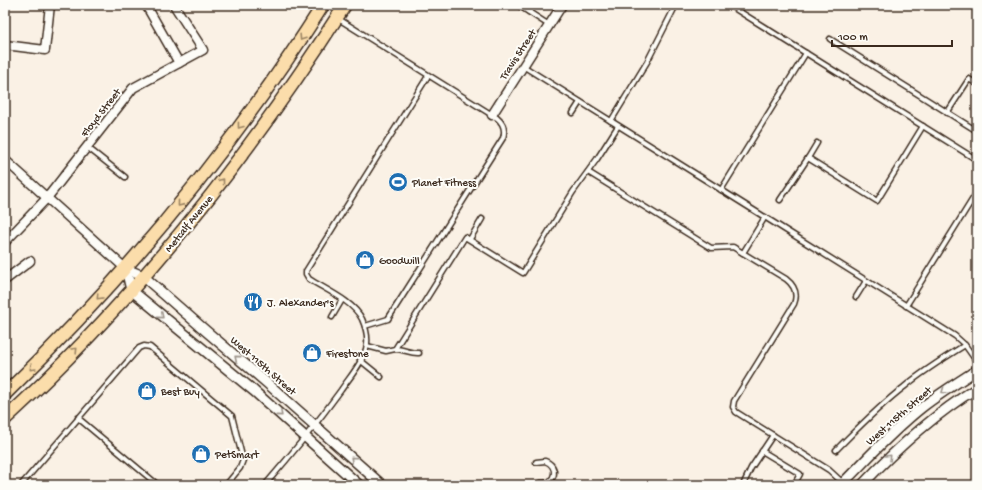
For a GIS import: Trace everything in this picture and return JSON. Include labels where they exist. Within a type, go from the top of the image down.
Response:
[{"type":"main road","name":"Metcalf Avenue","points":[[5,394],[59,341],[126,269],[176,210],[259,102],[323,5]]},
{"type":"main road","name":"Metcalf Avenue","points":[[5,419],[89,336],[131,290],[210,196],[284,98],[345,5]]},
{"type":"street","points":[[5,45],[45,50],[50,5]]},
{"type":"street","points":[[146,5],[180,63]]},
{"type":"street","name":"Floyd Street","points":[[5,242],[47,198],[132,88],[203,50],[174,5]]},
{"type":"street","name":"Travis Street","points":[[492,115],[562,5]]},
{"type":"street","name":"West 115th Street","points":[[5,160],[126,269],[143,276],[382,485]]},
{"type":"street","points":[[5,280],[30,262]]},
{"type":"street","points":[[126,269],[131,290],[181,333],[244,383],[359,485]]},
{"type":"street","name":"West 115th Street","points":[[845,484],[886,440],[921,408],[957,382],[977,370]]},
{"type":"street","points":[[862,485],[919,429],[937,414],[977,388]]},
{"type":"lane","points":[[518,5],[549,25]]},
{"type":"lane","points":[[529,12],[533,5]]},
{"type":"lane","points":[[611,121],[647,62],[676,5]]},
{"type":"lane","points":[[728,5],[977,160]]},
{"type":"lane","points":[[337,18],[492,115],[500,121],[504,129],[503,138],[388,319],[365,326]]},
{"type":"lane","points":[[830,39],[977,131]]},
{"type":"lane","points":[[721,190],[806,53]]},
{"type":"lane","points":[[523,66],[955,336],[965,345],[977,362]]},
{"type":"lane","points":[[265,485],[315,425],[360,360],[367,346],[365,326],[357,311],[309,279],[306,271],[428,76]]},
{"type":"lane","points":[[947,113],[969,78],[977,84]]},
{"type":"lane","points":[[573,113],[580,102]]},
{"type":"lane","points":[[395,350],[465,237],[523,273],[573,192],[618,126]]},
{"type":"lane","points":[[808,158],[877,201],[923,126]]},
{"type":"lane","points":[[780,200],[817,143]]},
{"type":"lane","points":[[87,147],[125,177]]},
{"type":"lane","points":[[588,172],[711,248],[733,247],[792,284],[796,292],[794,304],[733,403],[733,409],[829,470],[845,484]]},
{"type":"lane","points":[[906,306],[977,192]]},
{"type":"lane","points":[[742,253],[765,217]]},
{"type":"lane","points":[[470,239],[482,219]]},
{"type":"lane","points":[[856,297],[866,281]]},
{"type":"lane","points":[[332,317],[342,300]]},
{"type":"lane","points":[[836,450],[868,418],[903,387],[965,345]]},
{"type":"lane","points":[[21,485],[138,348],[144,346],[150,347],[232,416],[243,460],[240,468],[226,485]]},
{"type":"lane","points":[[367,346],[386,351],[404,350],[419,354]]},
{"type":"lane","points":[[360,360],[381,377]]},
{"type":"lane","points":[[78,418],[158,485]]},
{"type":"lane","points":[[743,485],[751,468],[773,435]]},
{"type":"lane","points":[[762,451],[800,474],[794,485]]},
{"type":"lane","points":[[536,462],[545,461],[554,469],[552,479],[541,484]]},
{"type":"place","name":"Planet Fitness","points":[[398,182]]},
{"type":"place","name":"Goodwill","points":[[365,260]]},
{"type":"place","name":"J. Alexander's","points":[[253,302]]},
{"type":"place","name":"Firestone","points":[[312,353]]},
{"type":"place","name":"Best Buy","points":[[147,391]]},
{"type":"place","name":"PetSmart","points":[[201,454]]}]
